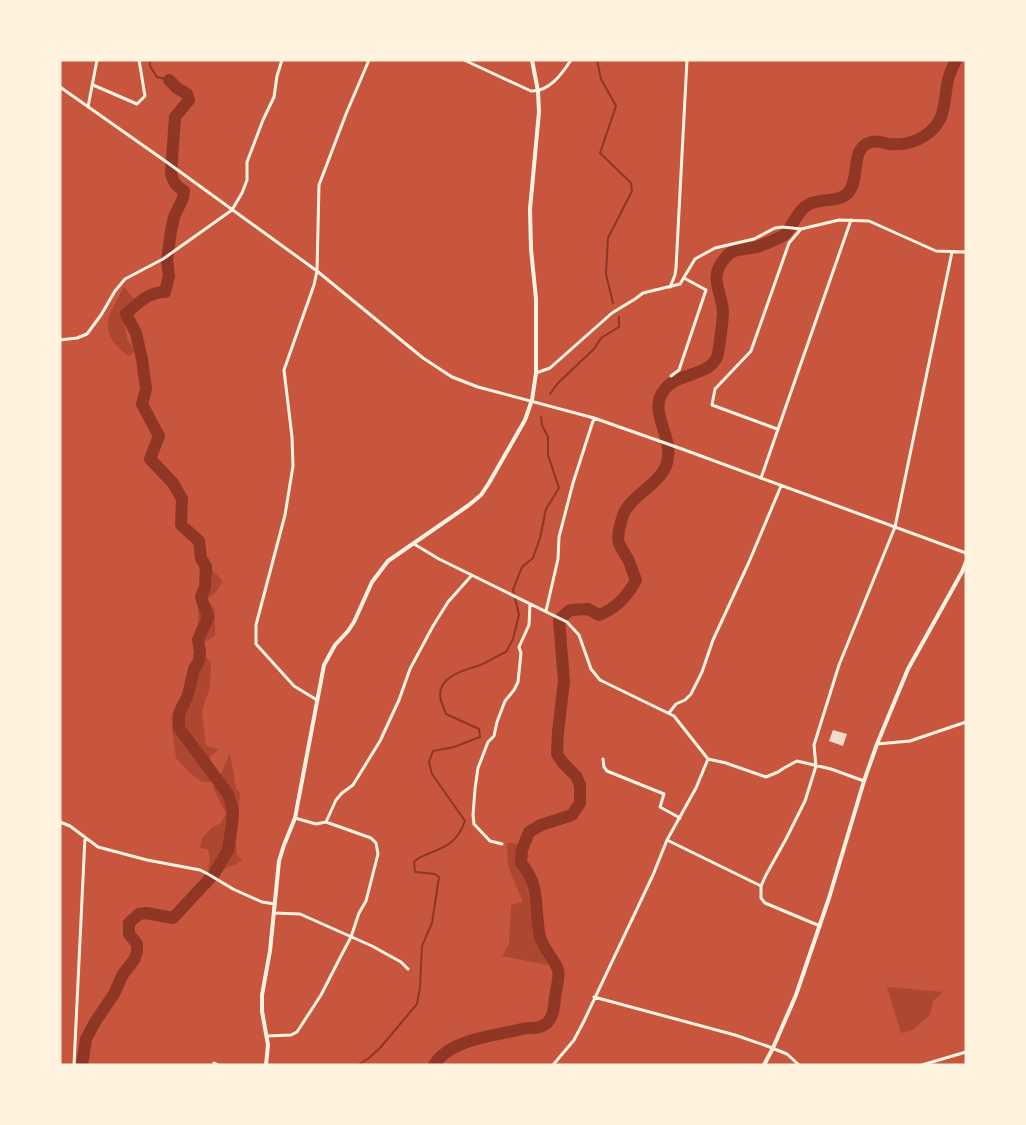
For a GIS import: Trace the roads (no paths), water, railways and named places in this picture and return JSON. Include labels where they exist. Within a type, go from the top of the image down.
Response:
[{"type":"street","points":[[88,107],[97,60]]},
{"type":"street","points":[[93,85],[137,104],[145,96],[139,60]]},
{"type":"street","points":[[60,340],[87,334],[125,279],[163,259],[232,210],[247,180],[247,162],[274,97],[282,60]]},
{"type":"street","points":[[318,700],[294,686],[256,644],[256,625],[285,515],[293,466],[284,370],[317,271],[319,185],[369,60]]},
{"type":"street","points":[[464,60],[531,91],[538,91],[555,81],[571,60]]},
{"type":"street","points":[[266,1065],[267,1036],[261,995],[270,951],[279,861],[295,818],[324,665],[329,654],[354,622],[375,577],[388,561],[481,495],[525,420],[532,400],[536,373],[536,299],[530,209],[539,112],[538,91],[532,60]]},
{"type":"street","points":[[670,287],[676,268],[687,60]]},
{"type":"street","points":[[60,87],[317,271],[435,367],[452,377],[478,387],[594,418],[966,553]]},
{"type":"street","points":[[536,373],[550,368],[604,320],[634,299],[644,293],[680,284],[695,259],[702,254],[716,248],[754,239],[775,228],[799,229],[839,220],[869,221],[936,251],[966,252]]},
{"type":"street","points":[[761,478],[851,220]]},
{"type":"street","points":[[777,429],[712,405],[715,389],[751,351],[789,243],[799,229]]},
{"type":"street","points":[[820,926],[765,903],[761,898],[761,886],[805,801],[816,765],[814,745],[839,665],[895,527],[952,252]]},
{"type":"street","points":[[670,376],[679,370],[706,290],[684,278]]},
{"type":"street","points":[[546,611],[558,559],[559,537],[573,483],[594,418]]},
{"type":"street","points":[[669,713],[676,704],[685,700],[690,694],[702,672],[713,640],[781,486]]},
{"type":"street","points":[[414,544],[439,559],[567,622],[579,635],[591,669],[600,680],[674,716],[708,759],[766,777],[797,761],[864,781]]},
{"type":"street","points":[[764,1065],[796,995],[830,898],[864,781],[908,669],[964,573],[966,562]]},
{"type":"street","points":[[326,822],[336,800],[353,785],[380,741],[410,669],[433,626],[448,602],[472,575]]},
{"type":"street","points":[[502,844],[489,841],[474,824],[475,789],[478,768],[488,742],[494,736],[505,701],[518,682],[521,653],[519,646],[529,624],[530,604]]},
{"type":"street","points":[[878,744],[910,741],[966,722]]},
{"type":"street","points":[[603,759],[607,771],[664,794],[660,807],[680,818]]},
{"type":"street","points":[[553,1065],[574,1040],[584,1021],[653,875],[667,840],[696,788],[708,759]]},
{"type":"street","points":[[267,1036],[291,1035],[297,1032],[321,995],[351,938],[358,913],[366,901],[378,854],[376,843],[371,838],[326,822],[316,824],[295,818]]},
{"type":"street","points":[[60,822],[70,826],[98,847],[200,870],[233,889],[262,902],[275,904]]},
{"type":"street","points":[[74,1065],[85,837]]},
{"type":"street","points":[[667,840],[761,886]]},
{"type":"street","points":[[274,913],[300,914],[382,952],[401,962],[408,969]]},
{"type":"street","points":[[594,997],[735,1035],[787,1054],[799,1065]]},
{"type":"street","points":[[922,1065],[966,1052]]},
{"type":"waterway","points":[[150,60],[150,66],[157,77],[169,80]]},
{"type":"waterway","points":[[597,60],[601,79],[616,106],[600,153],[631,183],[632,191],[608,238],[606,274],[613,303]]},
{"type":"waterway","points":[[434,1065],[441,1056],[461,1044],[522,1029],[541,1027],[547,1023],[552,1014],[558,970],[541,941],[532,880],[521,863],[522,850],[529,832],[541,825],[572,815],[580,803],[580,785],[576,776],[557,754],[564,681],[559,620],[570,610],[588,609],[599,615],[605,612],[620,602],[636,580],[618,541],[619,530],[625,511],[631,502],[657,479],[666,466],[668,449],[659,414],[660,397],[670,384],[707,368],[717,357],[723,312],[716,278],[720,264],[733,252],[760,246],[782,236],[803,209],[811,203],[838,198],[848,193],[854,180],[857,157],[864,145],[876,141],[904,144],[918,140],[930,132],[941,117],[948,78],[956,60]]},
{"type":"waterway","points":[[82,1065],[86,1039],[137,952],[137,944],[129,934],[129,923],[139,914],[146,913],[173,918],[214,874],[228,850],[232,824],[233,810],[228,794],[179,728],[179,714],[188,695],[194,669],[199,661],[198,640],[208,617],[201,597],[205,587],[206,567],[201,558],[199,541],[181,525],[182,499],[173,483],[150,459],[159,436],[142,404],[146,389],[142,359],[136,333],[126,314],[148,296],[165,292],[169,276],[167,260],[171,231],[184,191],[175,184],[171,173],[175,117],[189,100],[187,94],[169,80]]},
{"type":"waterway","points":[[550,394],[558,383],[594,349],[601,338],[619,327],[619,317]]},
{"type":"waterway","points":[[358,1065],[380,1048],[417,1004],[422,946],[432,923],[439,877],[435,874],[415,872],[414,862],[452,842],[465,821],[432,774],[429,762],[433,751],[454,747],[480,737],[479,729],[446,714],[440,697],[441,688],[455,674],[483,664],[506,652],[513,639],[519,615],[513,590],[522,567],[533,558],[546,509],[559,488],[548,455],[548,437],[541,417]]}]
